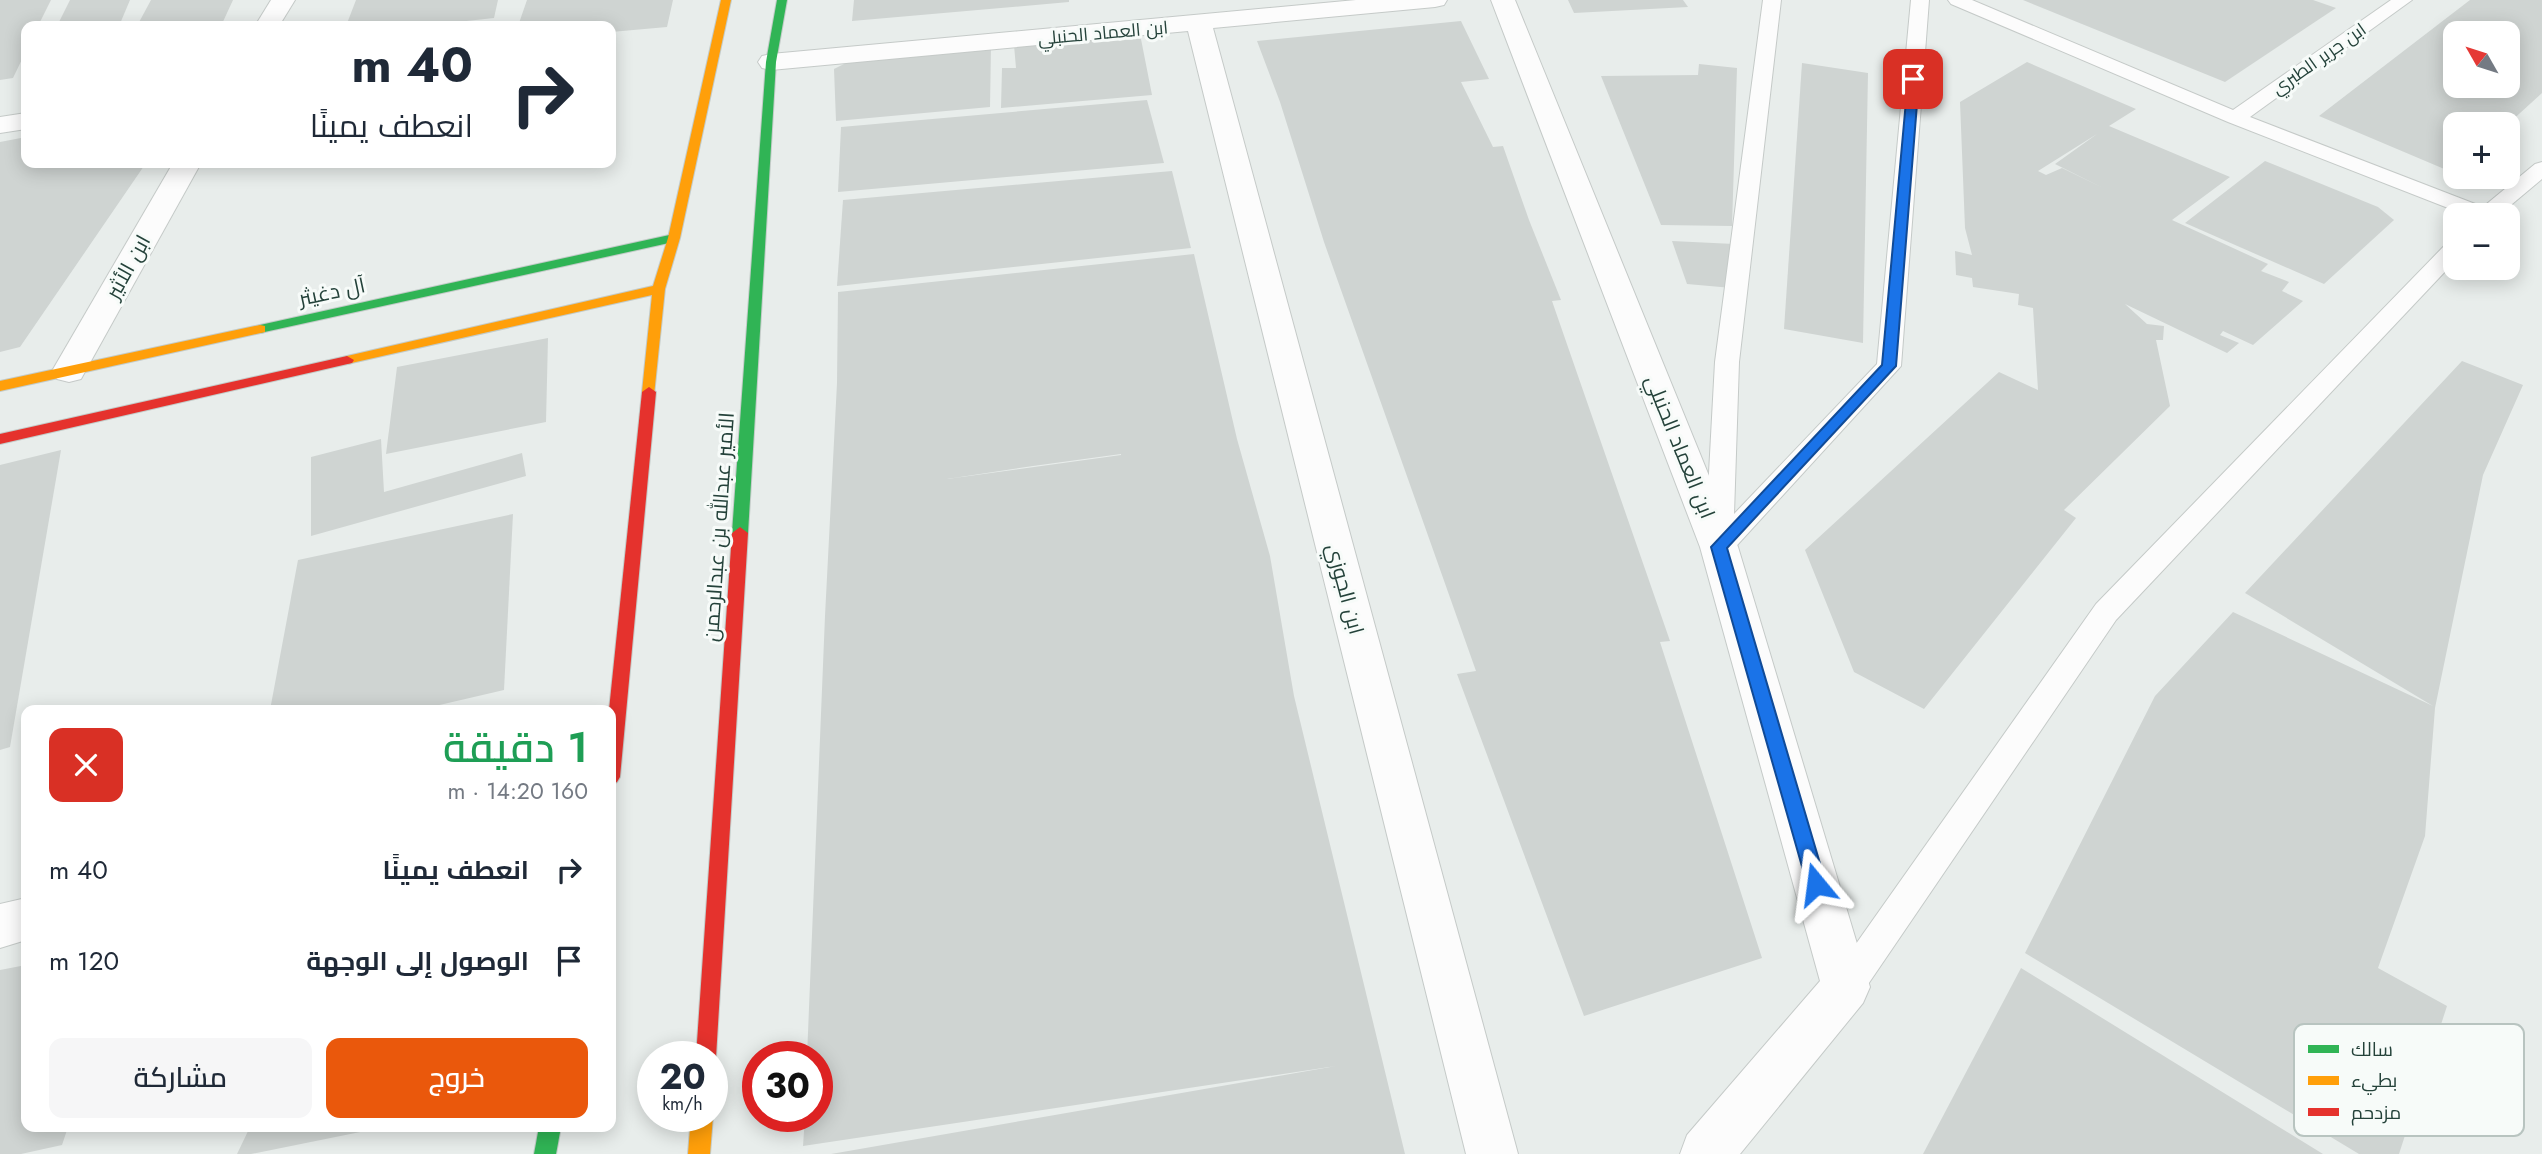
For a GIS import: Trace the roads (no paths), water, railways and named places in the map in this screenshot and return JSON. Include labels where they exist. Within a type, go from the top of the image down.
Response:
[{"type":"main road","points":[[616,721],[659,289],[674,237],[726,0]]},
{"type":"main road","name":"الأمير عبدالله بن عبدالرحمن","points":[[707,1041],[771,62],[782,0]]},
{"type":"main road","name":"آل دغيثر","points":[[0,386],[674,237]]},
{"type":"main road","points":[[0,439],[659,289]]},
{"type":"main road","points":[[545,1154],[549,1132]]},
{"type":"main road","points":[[699,1154],[701,1132]]},
{"type":"street","points":[[270,21],[282,0]]},
{"type":"street","name":"ابن العماد الحنبلي","points":[[771,62],[1435,0]]},
{"type":"street","name":"ابن العماد الحنبلي","points":[[1503,0],[1719,547],[1846,987]]},
{"type":"street","name":"ابن الجوزي","points":[[1199,24],[1492,1154]]},
{"type":"street","points":[[0,125],[21,122]]},
{"type":"street","name":"ابن الأثير","points":[[69,371],[184,168]]},
{"type":"street","points":[[0,926],[21,920]]},
{"type":"street","points":[[1706,1154],[1846,987]]},
{"type":"lane","points":[[1719,547],[1727,362],[1772,0]]},
{"type":"lane","points":[[1719,547],[1889,366],[1920,0]]},
{"type":"lane","points":[[1956,0],[2235,118],[2455,203]]},
{"type":"lane","name":"ابن جرير الطبري","points":[[2235,118],[2403,0]]},
{"type":"lane","points":[[2500,203],[2542,168]]},
{"type":"lane","points":[[1846,987],[2106,612],[2443,261]]}]
